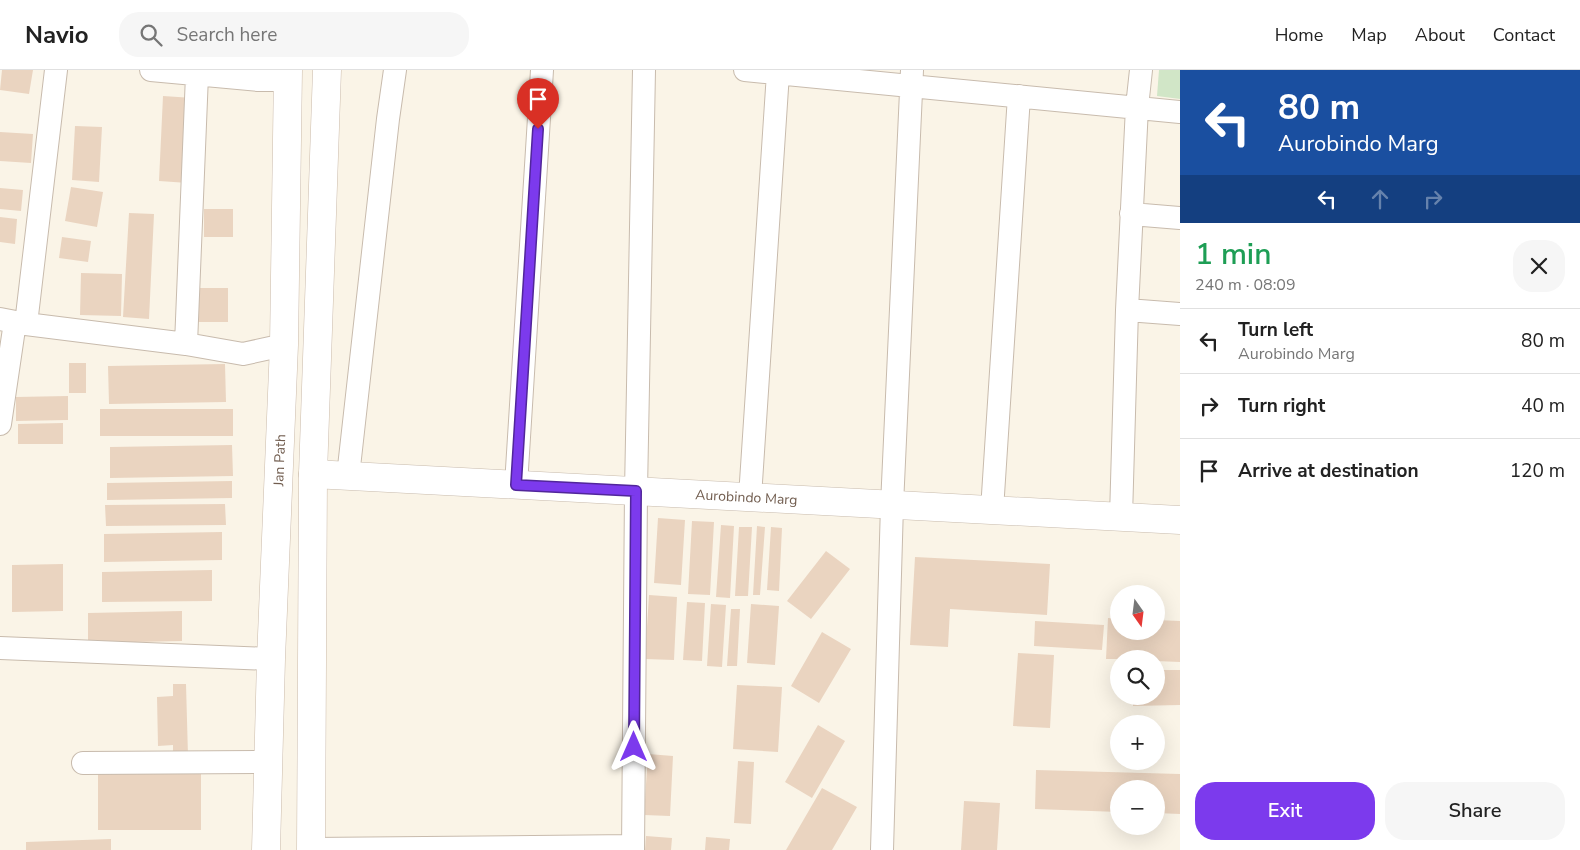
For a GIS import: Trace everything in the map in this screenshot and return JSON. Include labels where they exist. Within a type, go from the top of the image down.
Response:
[{"type":"main road","points":[[311,849],[313,474],[326,70]]},
{"type":"main road","name":"Jan Path","points":[[266,850],[267,762],[284,345],[288,75]]},
{"type":"main road","name":"Aurobindo Marg","points":[[313,474],[1180,520]]},
{"type":"street","points":[[1,413],[14,322],[56,70]]},
{"type":"street","points":[[151,70],[258,80],[288,75]]},
{"type":"street","points":[[348,476],[395,70]]},
{"type":"street","points":[[516,485],[542,70]]},
{"type":"street","points":[[311,849],[633,848],[636,491],[644,70]]},
{"type":"street","points":[[745,70],[911,78],[1019,96],[1180,112]]},
{"type":"street","points":[[1121,517],[1131,214],[1141,70]]},
{"type":"street","points":[[750,497],[778,73]]},
{"type":"street","points":[[186,344],[197,75]]},
{"type":"street","points":[[882,850],[892,505],[911,78]]},
{"type":"street","points":[[992,510],[1019,96]]},
{"type":"street","points":[[1131,214],[1180,218]]},
{"type":"street","points":[[1127,310],[1180,314]]},
{"type":"street","points":[[14,322],[186,344],[243,354],[284,345]]},
{"type":"street","points":[[0,648],[271,659]]},
{"type":"street","points":[[82,763],[267,762]]},
{"type":"green space","points":[[1159,70],[1180,70],[1180,99],[1157,96]]},
{"type":"building","points":[[2,70],[33,70],[29,94],[0,90]]},
{"type":"building","points":[[163,96],[193,98],[188,183],[159,181]]},
{"type":"building","points":[[75,126],[102,127],[99,182],[72,180]]},
{"type":"building","points":[[0,132],[33,134],[31,163],[0,161]]},
{"type":"building","points":[[71,187],[103,192],[97,227],[65,221]]},
{"type":"building","points":[[0,188],[23,190],[21,211],[0,209]]},
{"type":"building","points":[[204,209],[233,209],[233,237],[204,237]]},
{"type":"building","points":[[129,213],[154,214],[149,319],[123,317]]},
{"type":"building","points":[[0,217],[17,219],[15,244],[0,242]]},
{"type":"building","points":[[62,237],[91,241],[88,262],[59,258]]},
{"type":"building","points":[[81,273],[122,274],[121,316],[80,315]]},
{"type":"building","points":[[197,288],[228,288],[228,322],[197,322]]},
{"type":"building","points":[[69,363],[86,363],[86,393],[69,393]]},
{"type":"building","points":[[225,364],[226,402],[109,404],[108,366]]},
{"type":"building","points":[[68,396],[68,420],[16,421],[16,397]]},
{"type":"building","points":[[100,409],[233,409],[233,436],[100,436]]},
{"type":"building","points":[[63,423],[63,444],[18,444],[18,424]]},
{"type":"building","points":[[232,445],[233,476],[110,478],[110,447]]},
{"type":"building","points":[[232,481],[232,498],[107,500],[107,483]]},
{"type":"building","points":[[225,504],[226,525],[106,526],[105,505]]},
{"type":"building","points":[[658,518],[685,520],[681,585],[654,583]]},
{"type":"building","points":[[692,521],[714,522],[710,595],[688,594]]},
{"type":"building","points":[[721,525],[734,526],[730,598],[716,597]]},
{"type":"building","points":[[757,526],[765,527],[760,595],[753,595]]},
{"type":"building","points":[[739,527],[752,527],[748,596],[735,596]]},
{"type":"building","points":[[771,527],[782,528],[779,591],[767,590]]},
{"type":"building","points":[[222,532],[222,560],[104,562],[104,534]]},
{"type":"building","points":[[826,551],[850,569],[811,619],[787,601]]},
{"type":"building","points":[[915,557],[1050,564],[1047,615],[950,609],[948,647],[910,645]]},
{"type":"building","points":[[63,564],[63,611],[12,612],[12,565]]},
{"type":"building","points":[[212,570],[212,601],[102,602],[102,572]]},
{"type":"building","points":[[649,595],[677,597],[674,660],[645,659]]},
{"type":"building","points":[[687,602],[705,603],[702,661],[683,660]]},
{"type":"building","points":[[711,604],[726,605],[722,667],[707,666]]},
{"type":"building","points":[[751,604],[779,606],[775,665],[747,663]]},
{"type":"building","points":[[731,609],[740,609],[737,666],[727,666]]},
{"type":"building","points":[[182,611],[182,641],[88,643],[88,613]]},
{"type":"building","points":[[1108,618],[1110,618],[1110,640],[1165,640],[1165,620],[1180,621],[1180,662],[1165,661],[1165,650],[1110,650],[1110,659],[1106,659]]},
{"type":"building","points":[[1035,621],[1104,625],[1102,650],[1034,646]]},
{"type":"building","points":[[822,632],[851,649],[819,703],[791,686]]},
{"type":"building","points":[[1018,653],[1054,655],[1050,728],[1013,726]]},
{"type":"building","points":[[1165,670],[1180,670],[1180,705],[1133,706],[1165,705]]},
{"type":"building","points":[[173,684],[186,684],[188,756],[173,756],[173,745],[158,746],[157,697],[173,696]]},
{"type":"building","points":[[737,685],[782,687],[778,752],[733,749]]},
{"type":"building","points":[[818,725],[845,741],[812,798],[785,782]]},
{"type":"building","points":[[648,754],[673,756],[670,816],[644,815]]},
{"type":"building","points":[[738,761],[754,762],[751,824],[734,823]]},
{"type":"building","points":[[98,770],[201,770],[201,830],[98,830]]},
{"type":"building","points":[[1036,770],[1180,774],[1180,814],[1165,813],[1165,780],[1110,780],[1110,812],[1035,809]]},
{"type":"building","points":[[822,788],[857,807],[832,850],[786,850]]},
{"type":"building","points":[[964,801],[1000,803],[997,850],[961,850]]},
{"type":"building","points":[[646,836],[672,838],[671,850],[645,850]]},
{"type":"building","points":[[706,837],[730,839],[729,850],[705,850]]},
{"type":"building","points":[[111,839],[111,850],[26,850],[26,842]]},
{"type":"route","points":[[538,129],[516,485],[636,491],[634,747]]}]
